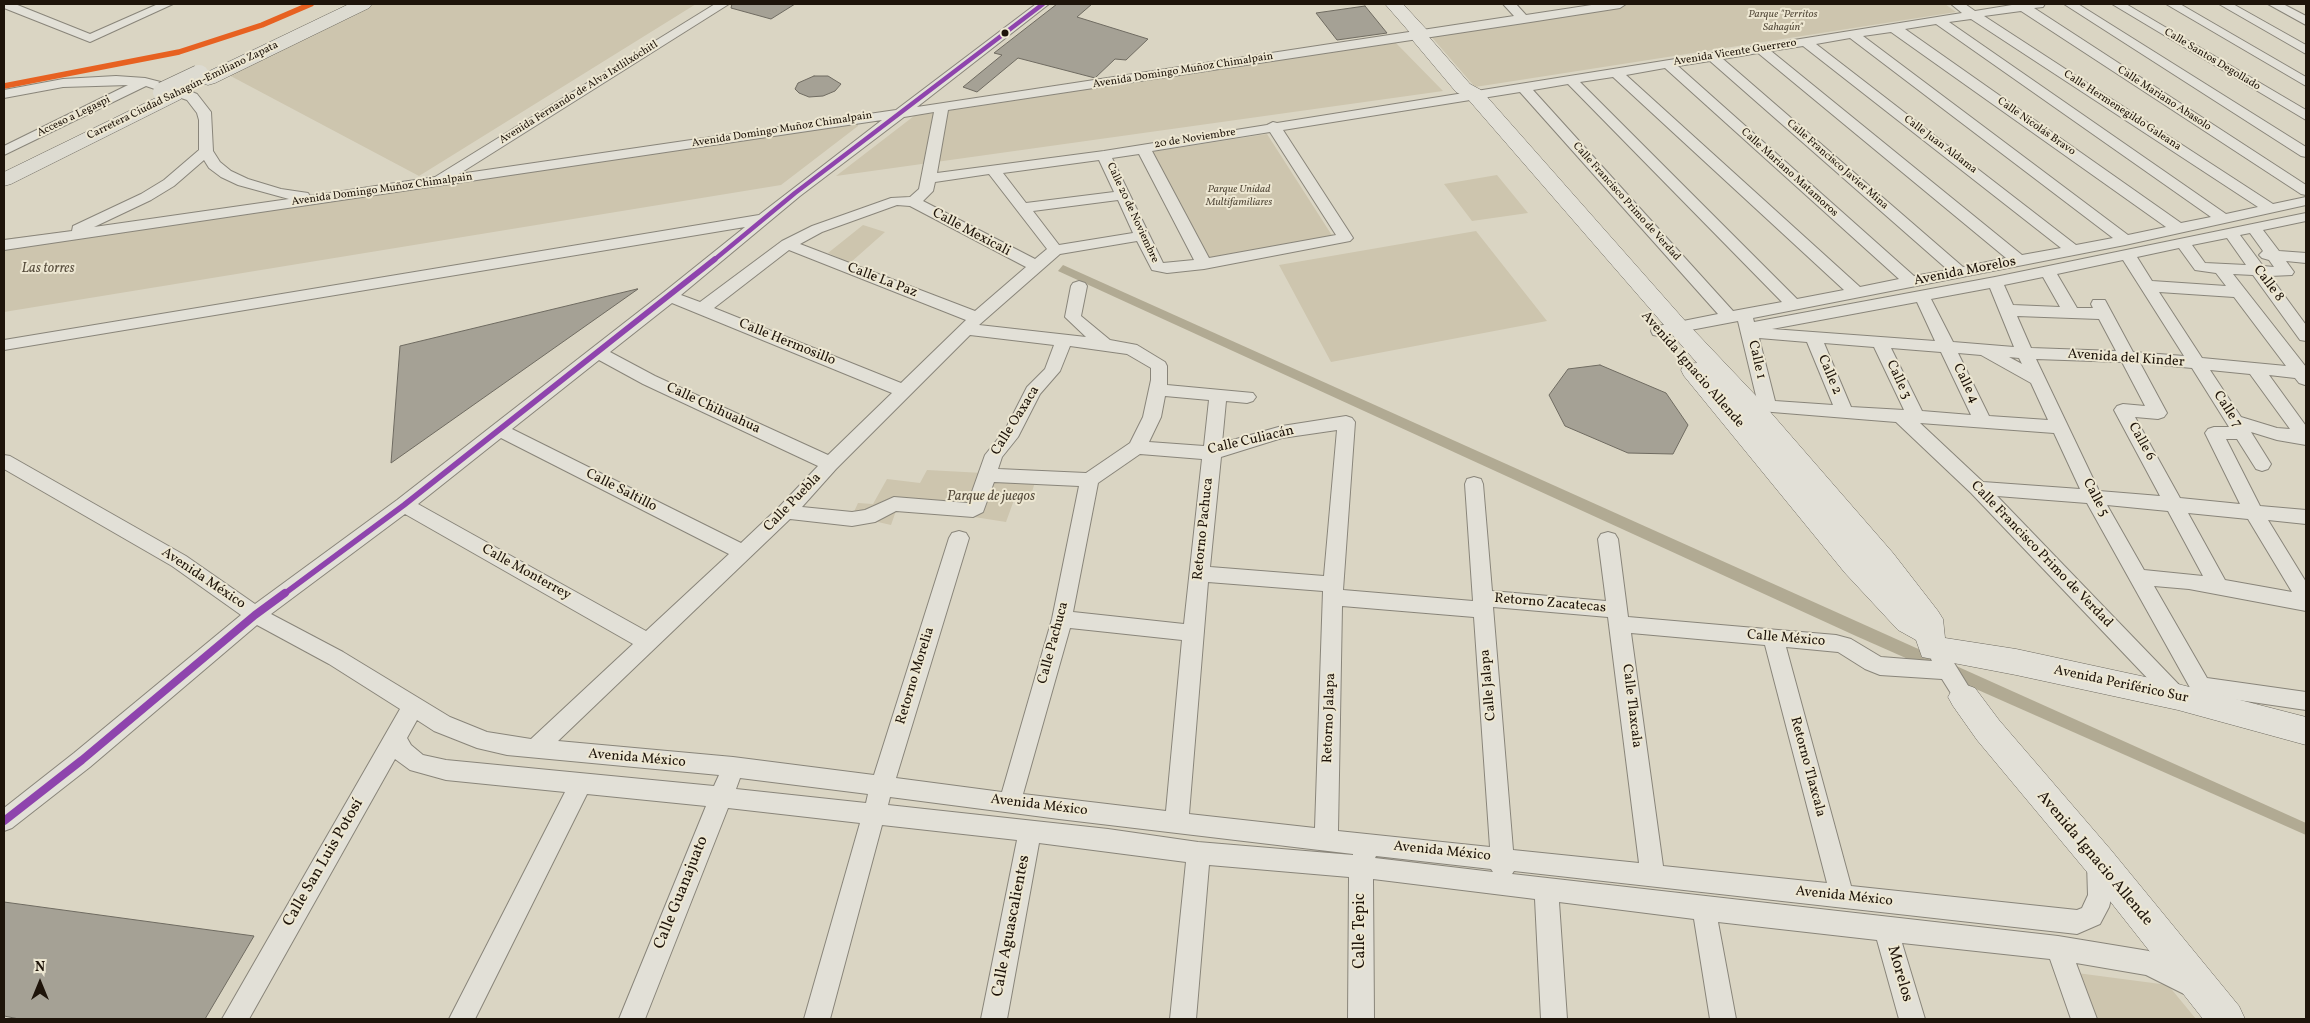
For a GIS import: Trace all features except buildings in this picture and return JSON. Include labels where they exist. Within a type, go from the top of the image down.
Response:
[{"type":"main road","name":"Carretera Ciudad Sahagún-Emiliano Zapata","points":[[4,171],[203,77],[347,4]]},
{"type":"main road","name":"Carretera Ciudad Sahagún-Emiliano Zapata","points":[[203,77],[363,4]]},
{"type":"main road","name":"Carretera Ciudad Sahagún-Emiliano Zapata","points":[[4,180],[168,94]]},
{"type":"street","points":[[5,4],[90,38],[167,4]]},
{"type":"street","name":"Avenida Fernando de Alva Ixtlilxóchitl","points":[[435,183],[723,4]]},
{"type":"street","points":[[4,821],[82,760],[255,615],[404,505],[670,296],[892,116],[1023,4]]},
{"type":"street","points":[[942,74],[1043,4]]},
{"type":"street","points":[[1380,4],[1414,36]]},
{"type":"street","points":[[1394,4],[1414,36]]},
{"type":"street","points":[[1509,4],[1524,19]]},
{"type":"street","name":"Avenida Domingo Muñoz Chimalpain","points":[[4,245],[52,240],[892,116],[1620,4]]},
{"type":"street","points":[[1957,4],[1974,15]]},
{"type":"street","name":"Avenida Vicente Guerrero","points":[[1468,96],[2039,4]]},
{"type":"street","points":[[2070,4],[2306,153]]},
{"type":"street","name":"Calle Santos Degollado","points":[[2118,4],[2306,116]]},
{"type":"street","points":[[2172,4],[2306,82]]},
{"type":"street","points":[[2225,4],[2306,50]]},
{"type":"street","points":[[2274,4],[2306,21]]},
{"type":"street","name":"Calle Mariano Abasolo","points":[[2022,6],[2306,191]]},
{"type":"street","name":"Calle Hermenegildo Galeana","points":[[1974,15],[2270,208]]},
{"type":"street","points":[[1938,20],[2227,226],[2253,227],[2304,221]]},
{"type":"street","name":"Calle Nicolás Bravo","points":[[1894,27],[2180,235],[2200,267],[2284,273],[2286,271],[2275,256]]},
{"type":"street","points":[[1852,34],[2126,247]]},
{"type":"street","name":"Avenida Ignacio Allende","points":[[1414,36],[1420,38],[1462,88],[1580,243],[1669,330],[1758,405],[1928,619],[1943,663]]},
{"type":"street","name":"Calle Juan Aldama","points":[[1806,42],[2074,250]]},
{"type":"street","points":[[1761,49],[2019,261]]},
{"type":"street","name":"Calle Francisco Javier Mina","points":[[1712,56],[1961,273]]},
{"type":"street","name":"Calle Mariano Matamoros","points":[[1667,63],[1911,282]]},
{"type":"street","points":[[1616,72],[1857,293]]},
{"type":"street","points":[[1570,79],[1794,305]]},
{"type":"street","points":[[4,94],[63,83],[116,80],[145,82],[175,90],[192,97],[199,104],[206,120],[206,151],[214,165],[226,174],[242,182],[279,193],[321,199]]},
{"type":"street","name":"Acceso a Legaspi","points":[[4,151],[145,82]]},
{"type":"street","name":"Calle Francisco Primo de Verdad","points":[[1522,86],[1743,323]]},
{"type":"street","name":"20 de Noviembre","points":[[703,308],[787,244],[817,229],[896,200],[994,171],[1468,96]]},
{"type":"street","points":[[918,194],[942,107]]},
{"type":"street","points":[[1143,148],[1204,264],[1345,238],[1273,126]]},
{"type":"street","points":[[52,240],[146,198],[169,183],[206,151]]},
{"type":"street","name":"Calle 20 de Noviembre","points":[[1104,155],[1157,267],[1204,264]]},
{"type":"street","points":[[994,171],[1023,208],[1046,258],[1141,236]]},
{"type":"street","name":"Calle Mexicali","points":[[918,194],[1046,258]]},
{"type":"street","points":[[1023,208],[1123,195]]},
{"type":"street","points":[[2180,235],[2227,226],[2270,208],[2306,200]]},
{"type":"street","points":[[4,344],[766,219]]},
{"type":"street","name":"Calle 8","points":[[2227,226],[2306,336]]},
{"type":"street","points":[[2253,227],[2275,256]]},
{"type":"street","name":"Avenida Morelos","points":[[1669,330],[1743,323],[1922,296],[2048,271],[2126,247],[2180,235]]},
{"type":"street","name":"Avenida Morelos","points":[[1743,323],[1794,305],[2074,250],[2126,247],[2147,249],[2180,235]]},
{"type":"street","name":"Calle La Paz","points":[[787,244],[972,323],[1064,340],[1131,349],[1158,366],[1160,380],[1158,390]]},
{"type":"street","name":"Calle 7","points":[[2126,247],[2148,286],[2238,427],[2214,433],[2253,512],[2306,601]]},
{"type":"street","points":[[2246,254],[2306,258]]},
{"type":"street","name":"Calle Puebla","points":[[534,750],[786,512],[830,464],[972,323],[1046,258]]},
{"type":"street","points":[[2221,269],[2302,370]]},
{"type":"street","points":[[2048,271],[2071,312]]},
{"type":"street","name":"Calle 5","points":[[1995,282],[2059,427],[2093,496],[2140,577],[2196,696]]},
{"type":"street","points":[[1080,286],[1073,318],[1105,345]]},
{"type":"street","points":[[2148,286],[2238,292]]},
{"type":"street","name":"Calle Hermosillo","points":[[670,296],[904,391]]},
{"type":"street","points":[[1922,296],[1946,346]]},
{"type":"street","name":"Calle 6","points":[[2071,312],[2102,309],[2126,352],[2158,413],[2123,410],[2219,587]]},
{"type":"street","points":[[2007,310],[2071,312]]},
{"type":"street","name":"Avenida del Kinder","points":[[1743,323],[1813,337],[1982,350],[2022,346],[2126,352],[2193,358],[2256,369],[2302,370]]},
{"type":"street","name":"Calle 1","points":[[1743,323],[1758,405]]},
{"type":"street","name":"Avenida Ignacio Allende","points":[[1669,330],[1725,406],[1854,565],[1908,622],[1943,663],[1988,730],[2099,862],[2226,1019]]},
{"type":"street","name":"Calle 2","points":[[1813,337],[1845,413]]},
{"type":"street","name":"Calle Oaxaca","points":[[786,512],[852,519],[868,517],[894,504],[969,511],[976,508],[994,455],[1012,433],[1033,391],[1052,371],[1064,340]]},
{"type":"street","name":"Calle 3","points":[[1880,342],[1908,417]]},
{"type":"street","name":"Calle 4","points":[[1946,346],[1983,422]]},
{"type":"street","points":[[1982,350],[2037,379]]},
{"type":"street","name":"Calle Chihuahua","points":[[598,352],[649,380],[830,464]]},
{"type":"street","points":[[2193,358],[2302,370]]},
{"type":"street","points":[[2256,369],[2305,437]]},
{"type":"street","points":[[986,475],[1089,480],[1137,447],[1152,417],[1158,390],[1247,397]]},
{"type":"street","name":"Retorno Pachuca","points":[[1177,821],[1193,633],[1218,396]]},
{"type":"street","points":[[1725,406],[1758,405],[1845,413],[2059,427]]},
{"type":"street","name":"Calle Francisco Primo de Verdad","points":[[1908,417],[1978,488],[2196,696]]},
{"type":"street","name":"Calle Culiacán","points":[[1137,447],[1211,453],[1282,432],[1346,422]]},
{"type":"street","name":"Retorno Jalapa","points":[[1326,840],[1333,590],[1346,422]]},
{"type":"street","points":[[2238,427],[2305,437]]},
{"type":"street","points":[[2238,427],[2262,464]]},
{"type":"street","name":"Calle Saltillo","points":[[499,430],[743,552]]},
{"type":"street","name":"Avenida México","points":[[4,461],[179,561],[255,615],[336,658],[412,707],[442,724],[485,741],[534,750],[733,767],[1326,840],[1652,874],[1842,897],[2078,922],[2091,916],[2097,907],[2100,895],[2099,862]]},
{"type":"street","name":"Calle Pachuca","points":[[1010,802],[1062,619],[1089,480]]},
{"type":"street","name":"Calle Jalapa","points":[[1474,484],[1504,885]]},
{"type":"street","points":[[1978,488],[2093,496],[2306,517]]},
{"type":"street","name":"Calle Monterrey","points":[[404,505],[648,642]]},
{"type":"street","name":"Retorno Morelia","points":[[875,815],[882,786],[960,538]]},
{"type":"street","name":"Calle Tlaxcala","points":[[1608,539],[1652,874]]},
{"type":"street","points":[[1199,574],[1333,590],[1483,604]]},
{"type":"street","points":[[2140,577],[2189,581],[2306,601]]},
{"type":"street","name":"Retorno Zacatecas","points":[[1483,604],[1619,617]]},
{"type":"street","name":"Calle México","points":[[1619,617],[1844,645],[1880,666],[1943,663]]},
{"type":"street","points":[[1062,619],[1193,633]]},
{"type":"street","name":"Retorno Tlaxcala","points":[[1773,637],[1842,897]]},
{"type":"street","name":"Avenida Periférico Sur","points":[[1943,663],[2006,660],[2196,696],[2301,731]]},
{"type":"street","points":[[2196,696],[2306,701]]},
{"type":"street","name":"Calle San Luis Potosí","points":[[235,1019],[396,739],[412,707]]},
{"type":"street","name":"Avenida México","points":[[396,739],[403,752],[409,758],[418,763],[446,770],[720,797],[1198,853],[1361,868],[1704,909],[2058,948],[2149,963],[2204,994]]},
{"type":"street","name":"Calle Guanajuato","points":[[632,1019],[733,767]]},
{"type":"street","points":[[462,1019],[580,783]]},
{"type":"street","points":[[817,1019],[875,815]]},
{"type":"street","name":"Calle Aguascalientes","points":[[994,1019],[1030,832]]},
{"type":"street","name":"Calle Tepic","points":[[1361,1019],[1361,868],[1366,844]]},
{"type":"street","points":[[1183,1019],[1198,853]]},
{"type":"street","points":[[1546,889],[1554,1019]]},
{"type":"street","points":[[1704,909],[1723,1019]]},
{"type":"street","name":"Morelos","points":[[1886,929],[1912,1019]]},
{"type":"street","points":[[2058,948],[2084,1019]]},
{"type":"green space","points":[[374,4],[696,4],[419,176],[225,73]]},
{"type":"green space","name":"Parque \"Perritos Sahagún\"","points":[[1633,4],[1945,4],[1956,12],[1475,87],[1429,34]]},
{"type":"green space","points":[[1395,42],[1443,91],[836,176],[914,116]]},
{"type":"green space","name":"Las torres","points":[[858,120],[858,126],[781,185],[4,312],[4,239],[421,185]]},
{"type":"green space","name":"Parque Unidad Multifamiliares","points":[[1267,134],[1333,237],[1207,259],[1151,152]]},
{"type":"green space","points":[[1497,175],[1528,213],[1472,221],[1444,184]]},
{"type":"green space","points":[[863,225],[885,232],[850,263],[828,253]]},
{"type":"green space","points":[[1476,231],[1547,321],[1331,362],[1279,265]]},
{"type":"green space","name":"Parque de juegos","points":[[927,470],[983,473],[1036,479],[1030,498],[1014,500],[1006,522],[898,505],[891,525],[852,516],[858,503],[873,504],[887,479],[920,483]]},
{"type":"green space","points":[[2077,973],[2168,985],[2196,1019],[2096,1019]]},
{"type":"shaded area","points":[[1063,265],[2306,823],[2306,835],[1856,636],[1058,271]]},
{"type":"transit line","points":[[4,86],[179,52],[262,25],[311,4]]},
{"type":"transit line","points":[[4,821],[82,760],[255,615],[404,505],[670,296],[795,193],[1043,4]]}]
